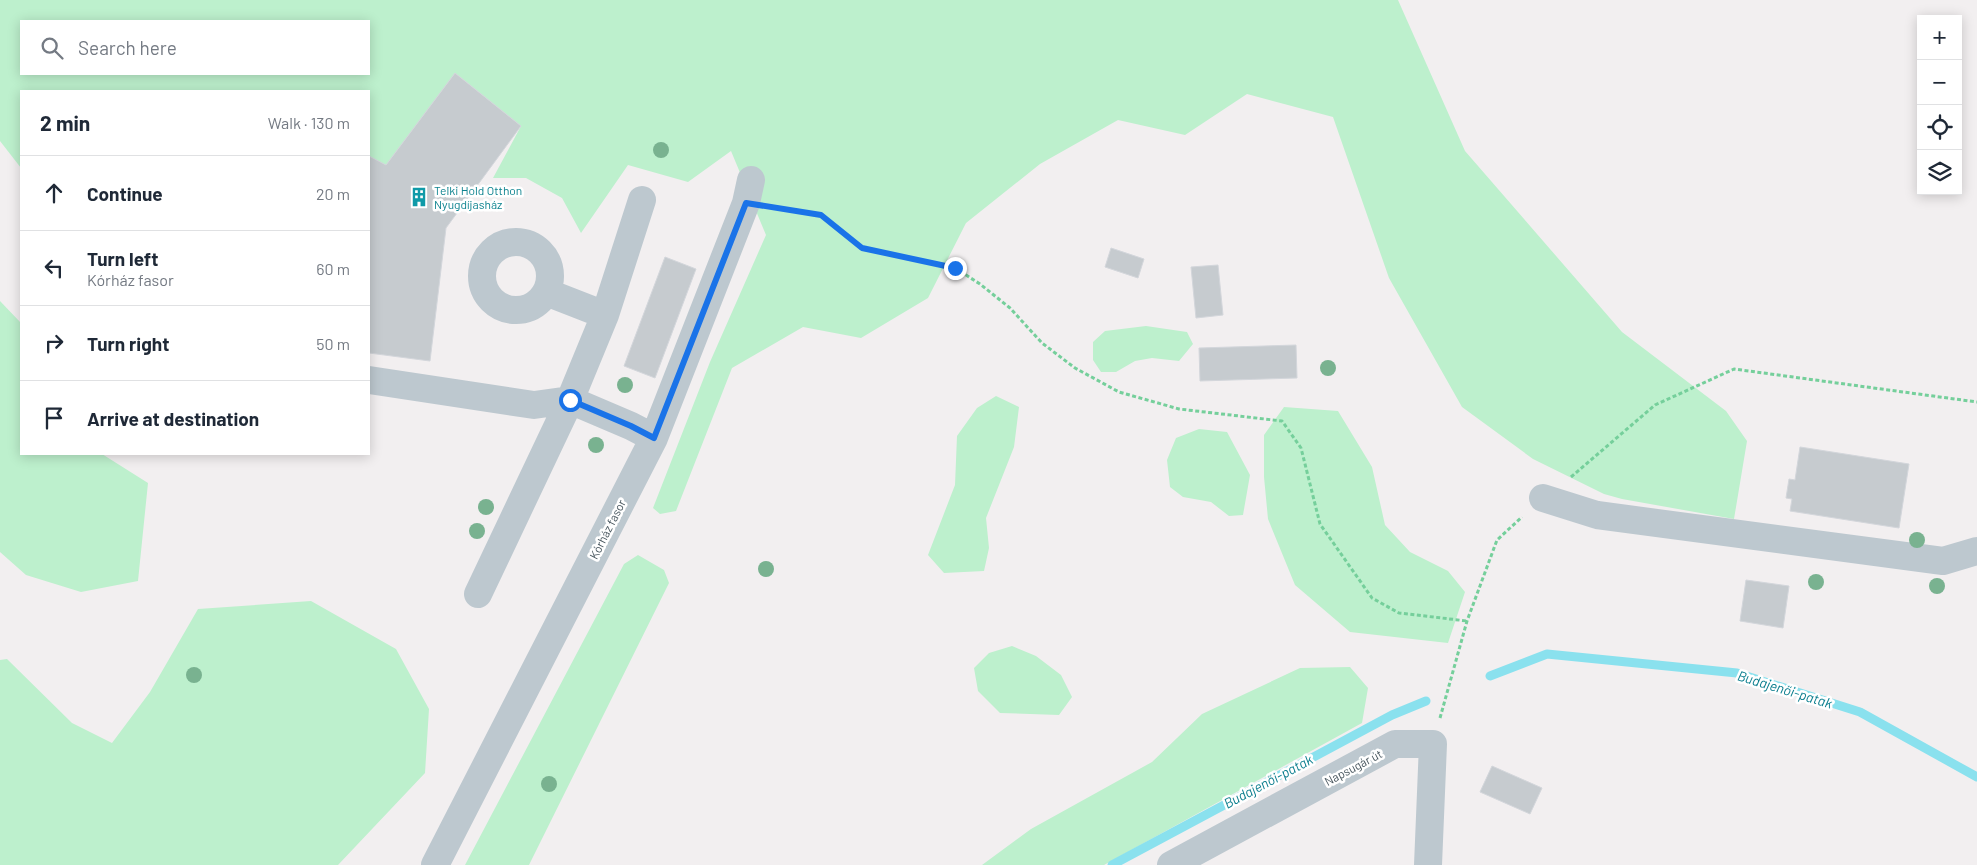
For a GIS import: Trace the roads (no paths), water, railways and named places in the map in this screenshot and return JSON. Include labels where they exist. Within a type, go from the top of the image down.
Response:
[{"type":"street","name":"Kórház fasor","points":[[434,865],[654,438],[748,192]]},
{"type":"street","points":[[478,594],[570,400],[605,315],[642,200]]},
{"type":"street","points":[[546,292],[605,315]]},
{"type":"street","points":[[370,380],[534,405],[570,400],[654,438]]},
{"type":"street","points":[[1543,498],[1597,514],[1943,561],[1977,551]]},
{"type":"street","name":"Napsugár út","points":[[1171,865],[1395,744],[1433,744],[1428,865]]},
{"type":"waterway","name":"Budajenői-patak","points":[[1490,676],[1547,654],[1737,673],[1860,712],[1977,777]]},
{"type":"waterway","name":"Budajenői-patak","points":[[1112,865],[1392,715],[1426,701]]},
{"type":"place","name":"Telki Hold Otthon Nyugdíjasház","points":[[419,197]]}]
